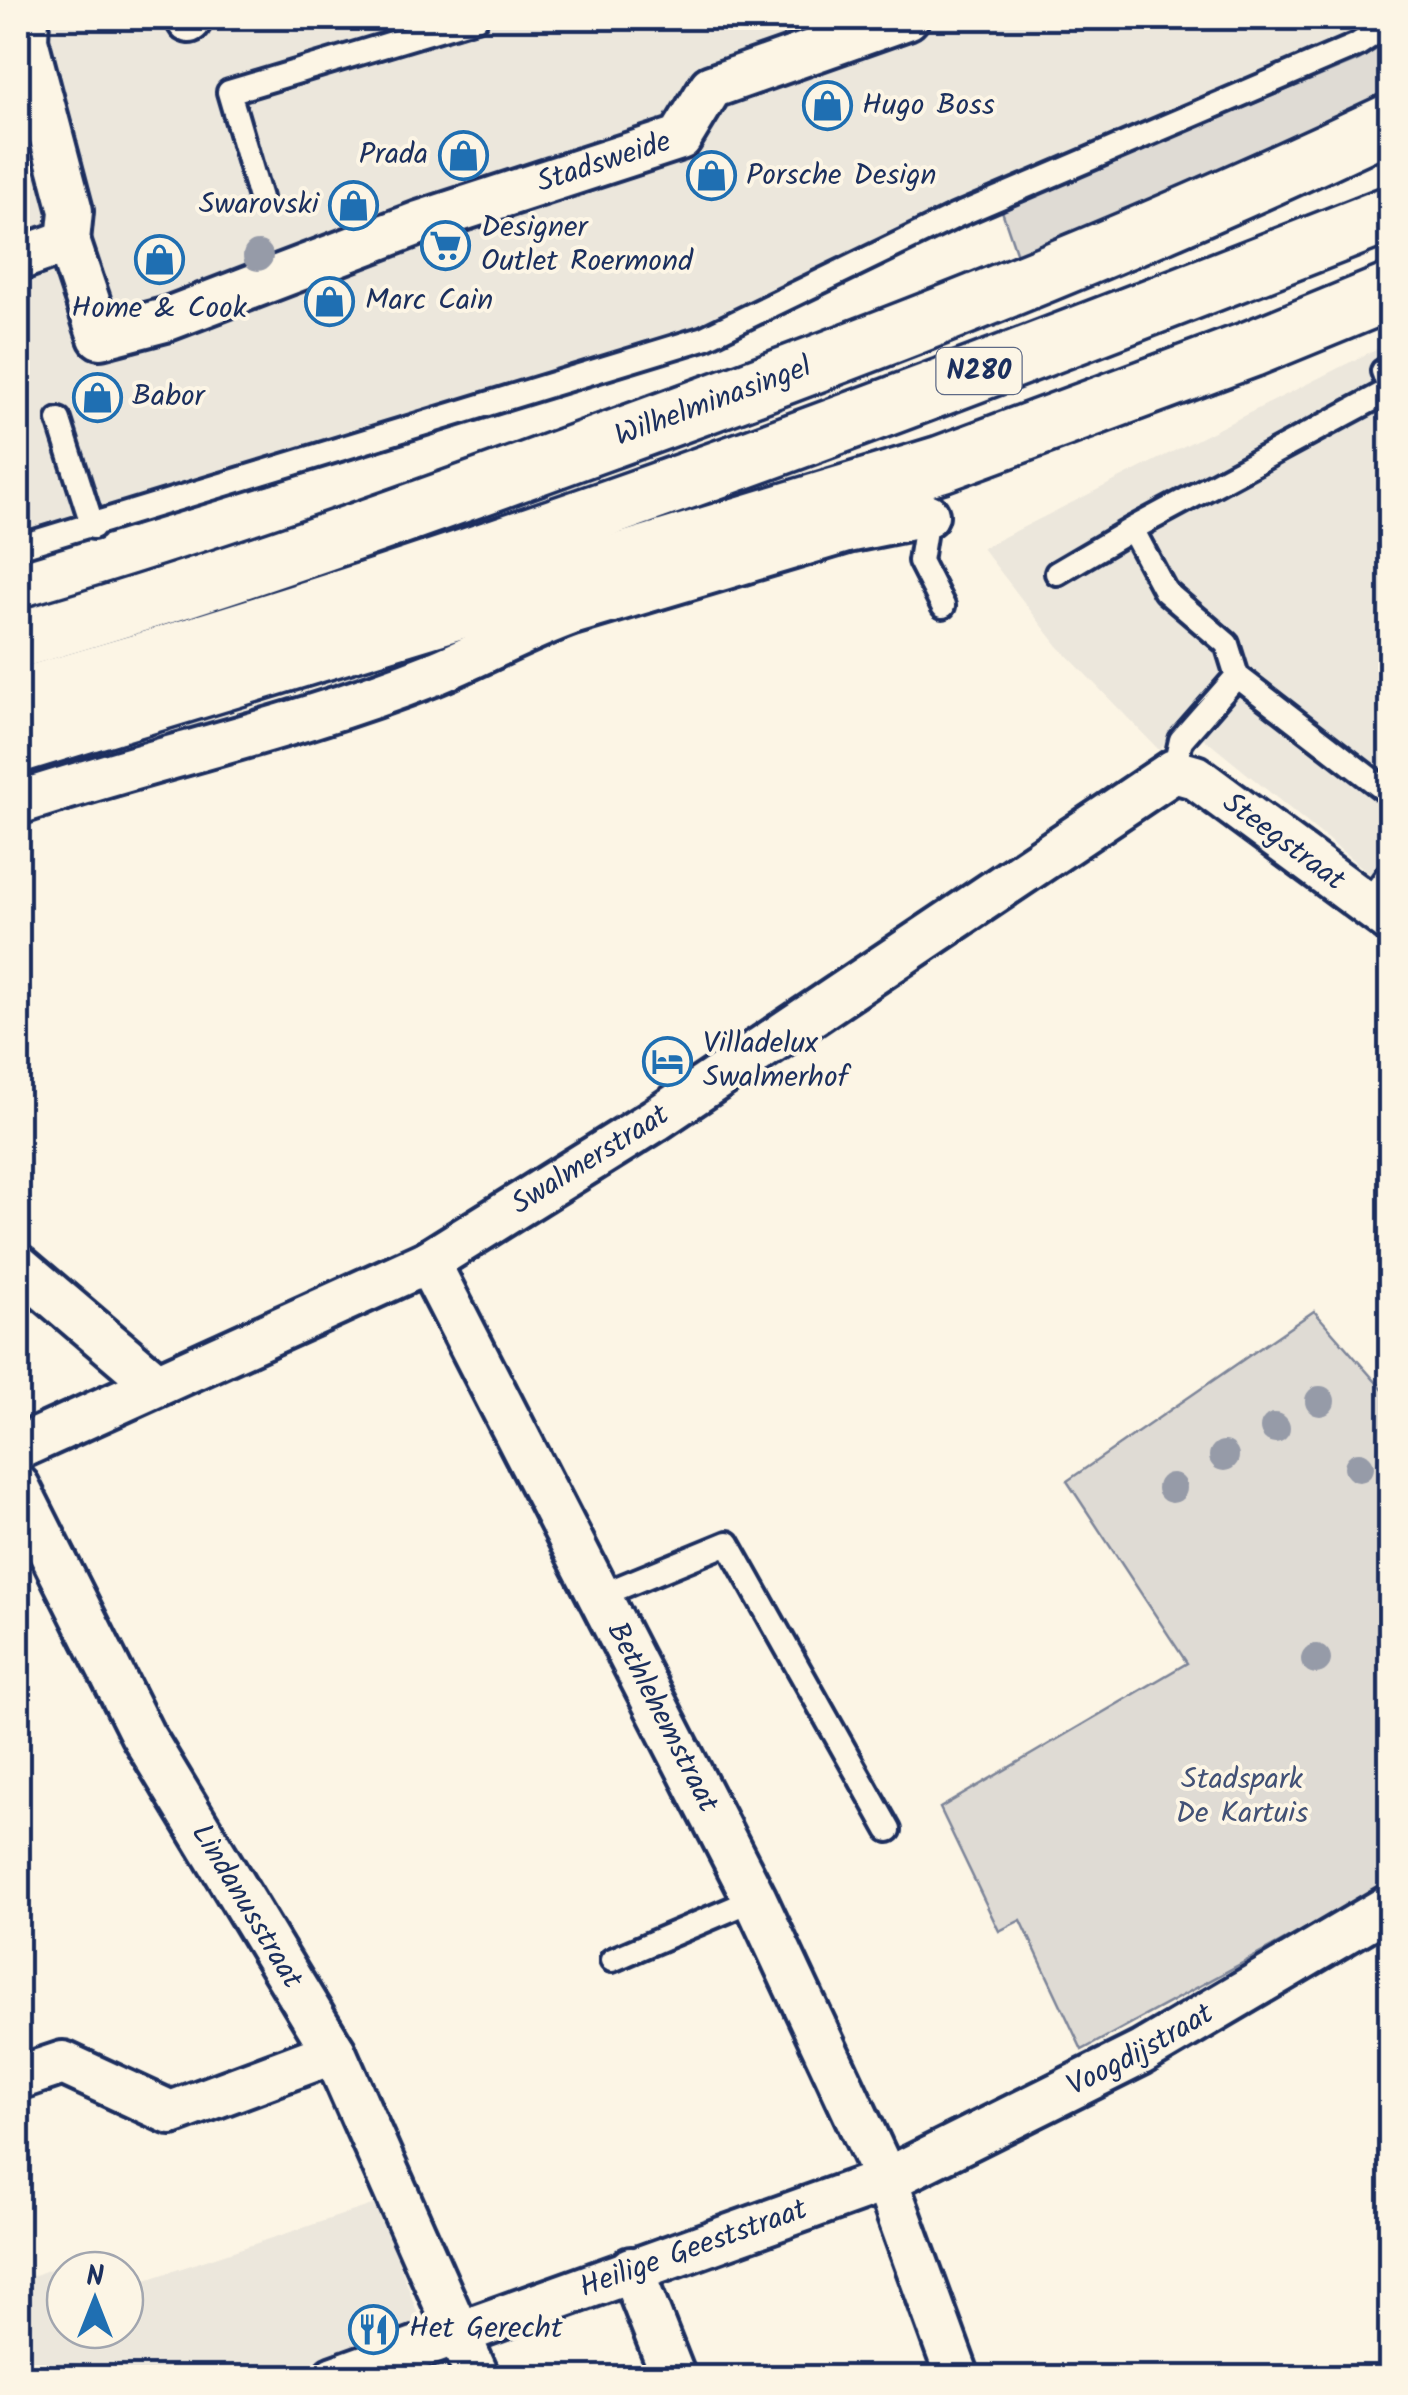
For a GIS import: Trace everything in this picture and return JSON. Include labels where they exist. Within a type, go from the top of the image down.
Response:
[{"type":"main road","name":"Wilhelminasingel","points":[[18,640],[249,569],[928,324],[1124,243],[1390,122]]},
{"type":"main road","name":"Wilhelminasingel","points":[[18,697],[211,642],[566,522],[1152,308],[1390,214]]},
{"type":"main road","name":"N280","points":[[18,745],[347,673],[934,490],[1390,292]]},
{"type":"street","points":[[18,259],[68,241],[71,211],[26,40],[27,18]]},
{"type":"street","name":"Stadsweide","points":[[68,241],[100,336],[165,320],[419,223],[680,138],[710,87],[906,18]]},
{"type":"street","points":[[18,802],[347,673],[434,674],[514,635],[572,613],[847,531],[934,490]]},
{"type":"street","name":"Steegstraat","points":[[1174,771],[1195,777],[1383,899]]},
{"type":"street","name":"Swalmerstraat","points":[[18,1448],[154,1382],[428,1262],[655,1120],[1174,771]]},
{"type":"street","name":"Bethlehemstraat","points":[[428,1262],[754,1899],[886,2180],[958,2378]]},
{"type":"street","points":[[18,1266],[154,1382]]},
{"type":"street","name":"Lindanusstraat","points":[[18,1487],[142,1734],[334,2052],[462,2333],[478,2378]]},
{"type":"street","name":"Voogdijstraat","points":[[886,2180],[1141,2054],[1390,1906]]},
{"type":"street","points":[[18,2078],[63,2063],[171,2113],[334,2052]]},
{"type":"street","name":"Heilige Geeststraat","points":[[334,2378],[886,2180]]},
{"type":"street","points":[[632,2269],[674,2378]]},
{"type":"lane","points":[[260,198],[229,92],[476,18]]},
{"type":"lane","points":[[18,547],[704,338],[956,216],[1357,45],[1390,23]]},
{"type":"lane","points":[[1057,572],[1390,390],[1383,371],[1390,367]]},
{"type":"lane","points":[[59,420],[93,527]]},
{"type":"lane","points":[[934,490],[920,562],[943,606]]},
{"type":"lane","points":[[1132,529],[1165,591],[1227,644],[1237,676],[1390,794]]},
{"type":"lane","points":[[1174,771],[1181,740],[1237,676]]},
{"type":"lane","points":[[599,1596],[728,1543],[888,1830]]},
{"type":"lane","points":[[612,1960],[754,1899]]},
{"type":"shaded area","name":"Designer Outlet Roermond","points":[[18,18],[1387,18],[1329,48],[1057,161],[693,329],[18,560]]},
{"type":"shaded area","points":[[1390,342],[1390,890],[1186,724],[1159,750],[1058,646],[982,548]]},
{"type":"shaded area","points":[[378,2203],[422,2326],[263,2377],[18,2378],[18,2282],[45,2271],[45,2350],[145,2350],[145,2280]]},
{"type":"green space","points":[[1390,41],[1390,92],[1018,258],[1001,208],[1359,60]]},
{"type":"green space","name":"Stadspark De Kartuis","points":[[1314,1311],[1390,1398],[1390,1883],[1082,2050],[1021,1920],[999,1931],[940,1808],[1187,1663],[1067,1481]]},
{"type":"place","name":"Hugo Boss","points":[[827,106]]},
{"type":"place","name":"Prada","points":[[463,155]]},
{"type":"place","name":"Porsche Design","points":[[711,176]]},
{"type":"place","name":"Swarovski","points":[[354,205]]},
{"type":"place","name":"Designer Outlet Roermond","points":[[446,245]]},
{"type":"place","name":"Home & Cook","points":[[159,260]]},
{"type":"place","name":"Marc Cain","points":[[330,301]]},
{"type":"place","name":"Babor","points":[[97,397]]},
{"type":"place","name":"Villadelux Swalmerhof","points":[[668,1061]]},
{"type":"place","name":"Het Gerecht","points":[[374,2329]]}]
